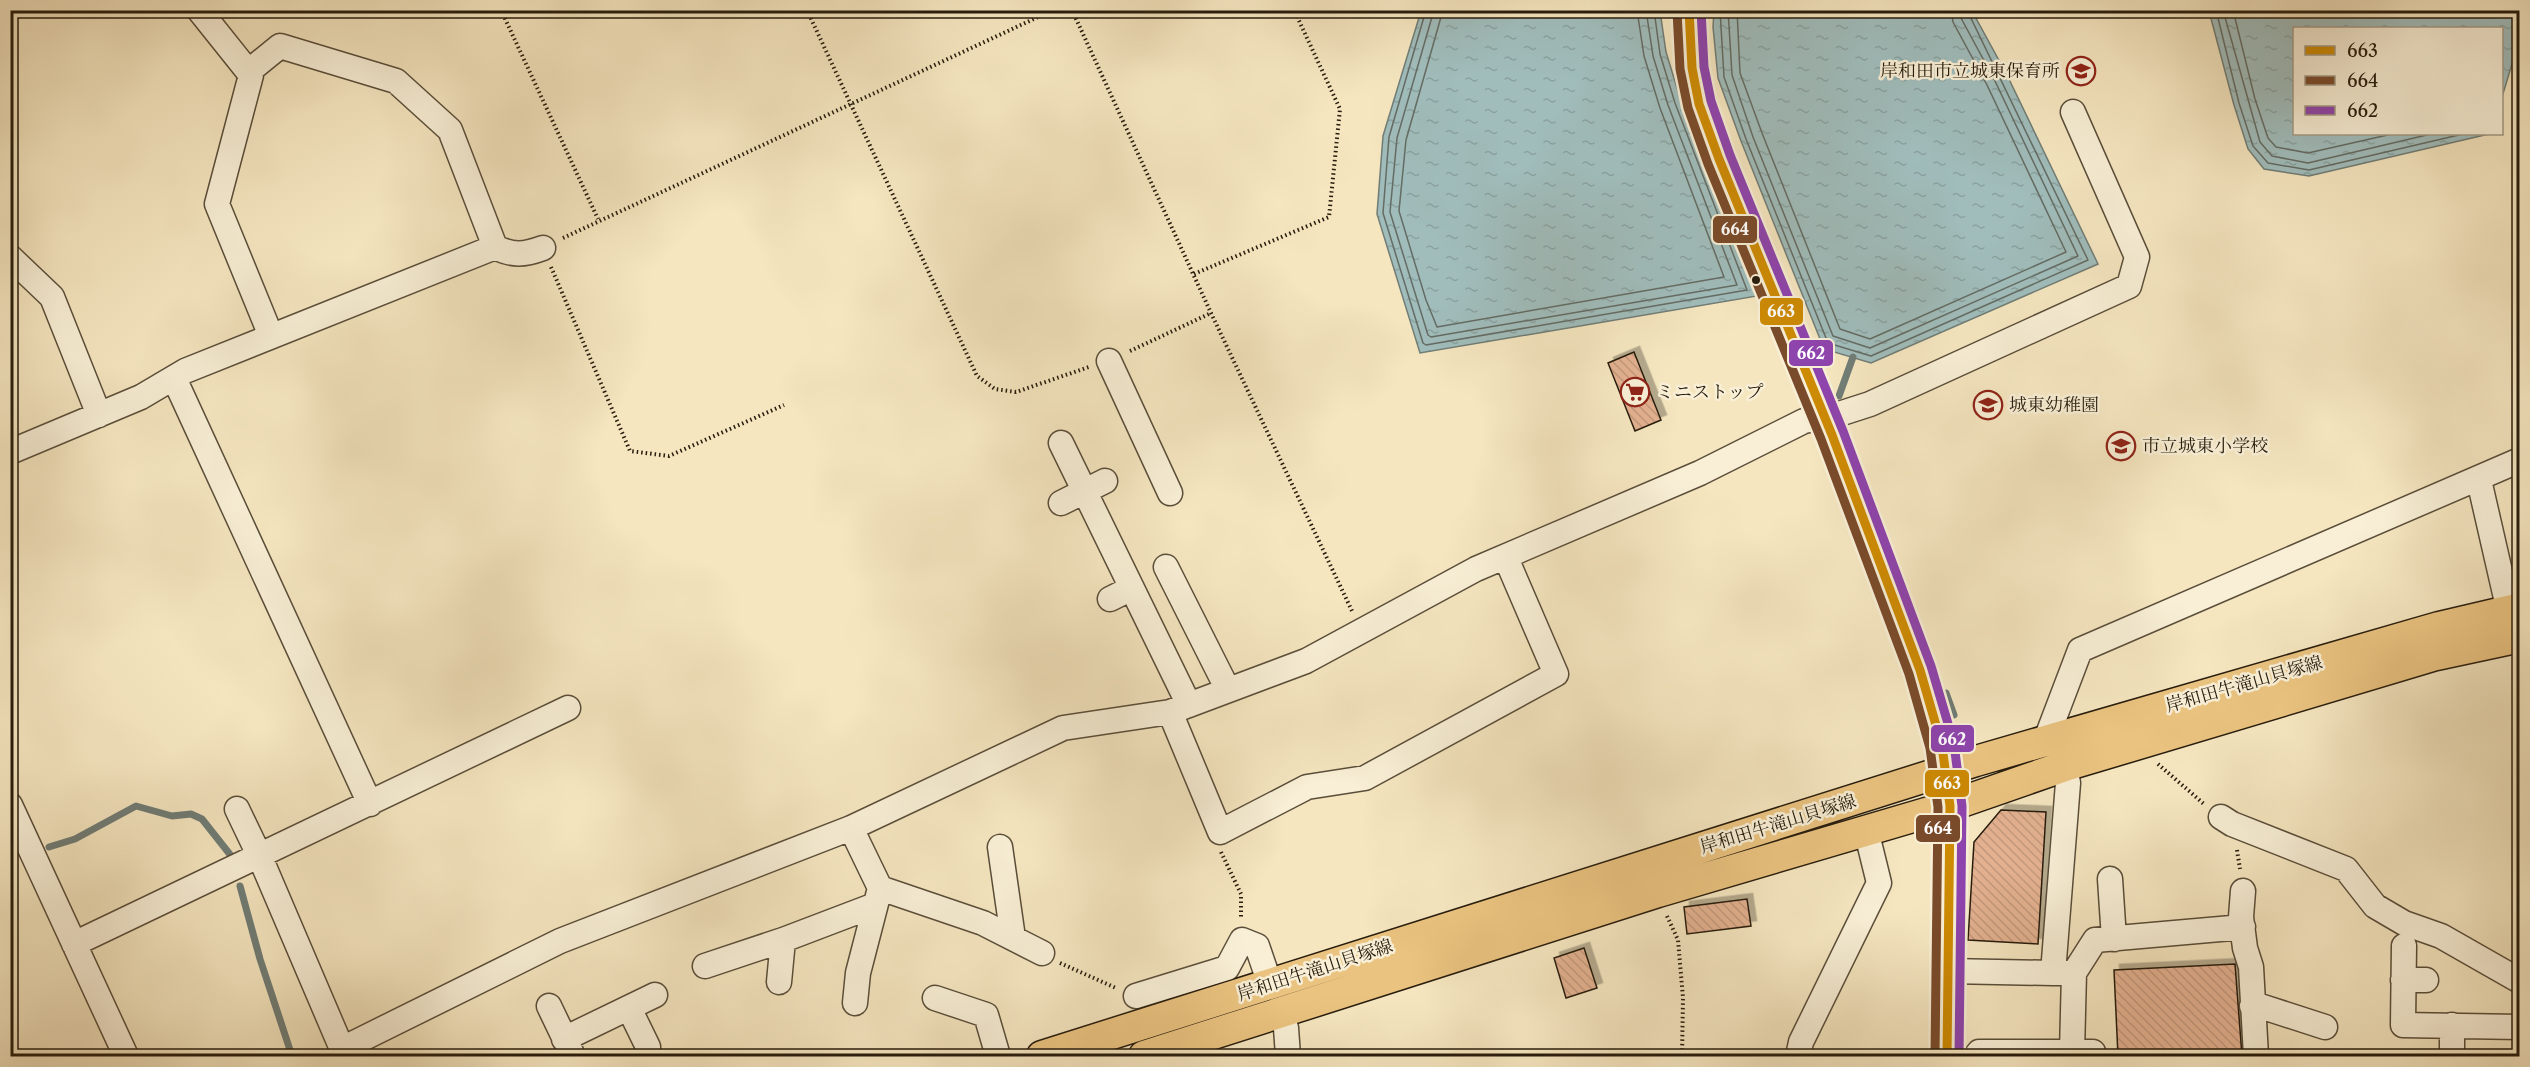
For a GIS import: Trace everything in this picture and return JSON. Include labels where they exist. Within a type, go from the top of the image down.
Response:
[{"type":"main road","points":[[1689,10],[1692,68],[1699,104],[1719,159],[1825,416],[1920,670],[1942,746],[1950,806],[1947,1056]]},
{"type":"main road","name":"岸和田牛滝山貝塚線","points":[[1042,1056],[1947,771],[2439,627],[2516,619]]},
{"type":"main road","name":"岸和田牛滝山貝塚線","points":[[1144,1056],[1658,892],[1950,806],[2065,766],[2436,654],[2516,619]]},
{"type":"street","points":[[199,10],[251,75],[218,204],[271,336]]},
{"type":"street","points":[[248,72],[280,46],[396,81],[450,130],[495,247],[509,254],[531,252],[543,248]]},
{"type":"street","points":[[237,809],[260,857],[342,1049],[560,941],[851,828],[1063,728],[1180,708],[1306,661],[1476,569],[1700,473],[1804,421],[1870,404],[2128,286],[2137,257],[2073,112]]},
{"type":"street","points":[[10,452],[141,397],[174,378],[271,336],[495,247]]},
{"type":"street","points":[[10,257],[52,297],[99,415]]},
{"type":"street","points":[[1109,361],[1148,468],[1170,493]]},
{"type":"street","points":[[174,378],[370,804]]},
{"type":"street","points":[[1061,443],[1094,486],[1180,708],[1220,832],[1307,787],[1365,778],[1556,674],[1506,558]]},
{"type":"street","points":[[2045,742],[2080,650],[2479,480],[2520,460]]},
{"type":"street","points":[[2479,480],[2516,619]]},
{"type":"street","points":[[1061,503],[1094,486]]},
{"type":"street","points":[[1166,567],[1228,690]]},
{"type":"street","points":[[1110,599],[1132,588]]},
{"type":"street","points":[[74,944],[568,708]]},
{"type":"street","points":[[1976,1056],[1979,1052],[2083,1054],[2063,973],[2068,783],[2065,766]]},
{"type":"street","points":[[10,805],[126,1056]]},
{"type":"street","points":[[2227,820],[2346,868],[2375,906],[2404,923],[2441,936],[2520,981]]},
{"type":"street","points":[[851,828],[877,896],[858,973],[855,1003]]},
{"type":"street","points":[[1798,1056],[1801,1042],[1880,883],[1866,830]]},
{"type":"street","points":[[1000,847],[1013,938]]},
{"type":"street","points":[[2110,879],[2114,939]]},
{"type":"street","points":[[2243,891],[2243,927],[2245,948],[2251,967],[2256,1056]]},
{"type":"street","points":[[705,966],[783,940],[877,896],[983,923],[1042,953]]},
{"type":"street","points":[[1948,971],[2063,973],[2095,940],[2243,927]]},
{"type":"street","points":[[779,982],[783,940]]},
{"type":"street","points":[[1136,996],[1227,968],[1242,940],[1257,946],[1270,984]]},
{"type":"street","points":[[2404,946],[2414,980],[2403,1024],[2452,1036],[2520,1027]]},
{"type":"street","points":[[549,1006],[569,1048],[629,1008],[655,995]]},
{"type":"street","points":[[935,998],[986,1015],[998,1056]]},
{"type":"street","points":[[2252,1006],[2260,1006],[2325,1027]]},
{"type":"street","points":[[629,1008],[648,1047]]},
{"type":"street","points":[[1280,1013],[1286,1028],[1288,1056]]},
{"type":"path","points":[[501,10],[598,220]]},
{"type":"path","points":[[807,10],[977,376],[995,389],[1016,392],[1109,361],[1211,314]]},
{"type":"path","points":[[784,405],[669,456],[630,451],[543,248],[598,220],[1053,10]]},
{"type":"path","points":[[1072,10],[1211,314],[1353,612],[1352,624],[1357,633]]},
{"type":"path","points":[[1194,274],[1329,217],[1340,109],[1294,10]]},
{"type":"path","points":[[2153,759],[2171,777],[2227,820],[2243,891]]},
{"type":"path","points":[[1220,832],[1219,846],[1241,894],[1242,940]]},
{"type":"path","points":[[1658,892],[1678,940],[1683,998],[1682,1056]]},
{"type":"path","points":[[1042,953],[1085,975],[1136,996]]},
{"type":"path","points":[[1476,1056],[1496,1053],[1514,1056]]},
{"type":"water","points":[[1421,11],[1660,11],[1666,52],[1681,101],[1757,296],[1420,353],[1377,214],[1383,136]]},
{"type":"water","points":[[1714,11],[1972,11],[2007,75],[2098,264],[1871,363],[1824,349],[1718,78],[1713,27]]},
{"type":"water","points":[[2209,11],[2519,11],[2519,41],[2503,94],[2503,27],[2293,27],[2293,135],[2485,135],[2309,176],[2264,169],[2248,149]]},
{"type":"building","name":"ミニストップ","points":[[1634,352],[1661,420],[1635,431],[1608,363]]},
{"type":"building","points":[[2001,810],[2046,812],[2038,944],[1968,940],[1974,842]]},
{"type":"building","points":[[1747,899],[1751,926],[1687,934],[1684,907]]},
{"type":"building","points":[[1584,948],[1597,988],[1566,998],[1554,958]]},
{"type":"building","points":[[2235,964],[2242,1056],[2118,1056],[2114,970]]},
{"type":"waterway","points":[[1839,396],[1853,357]]},
{"type":"waterway","points":[[1946,693],[1954,715]]},
{"type":"waterway","points":[[49,847],[75,839],[136,806],[172,816],[191,814],[202,819],[232,857]]},
{"type":"waterway","points":[[240,886],[260,959],[292,1056]]},
{"type":"transit line","name":"663","points":[[1689,10],[1692,68],[1699,104],[1719,159],[1832,435],[1920,670],[1942,746],[1950,806],[1947,1056]]},
{"type":"transit line","name":"662","points":[[1701,10],[1704,67],[1711,101],[1730,155],[1843,431],[1931,666],[1954,744],[1962,806],[1959,1056]]},
{"type":"transit line","name":"664","points":[[1677,11],[1680,69],[1688,108],[1708,164],[1821,439],[1909,674],[1930,748],[1938,807],[1935,1056]]},
{"type":"place","name":"岸和田市立城東保育所","points":[[2081,71]]},
{"type":"place","name":"ミニストップ","points":[[1635,392]]},
{"type":"place","name":"城東幼稚園","points":[[1988,405]]},
{"type":"place","name":"市立城東小学校","points":[[2121,446]]}]
